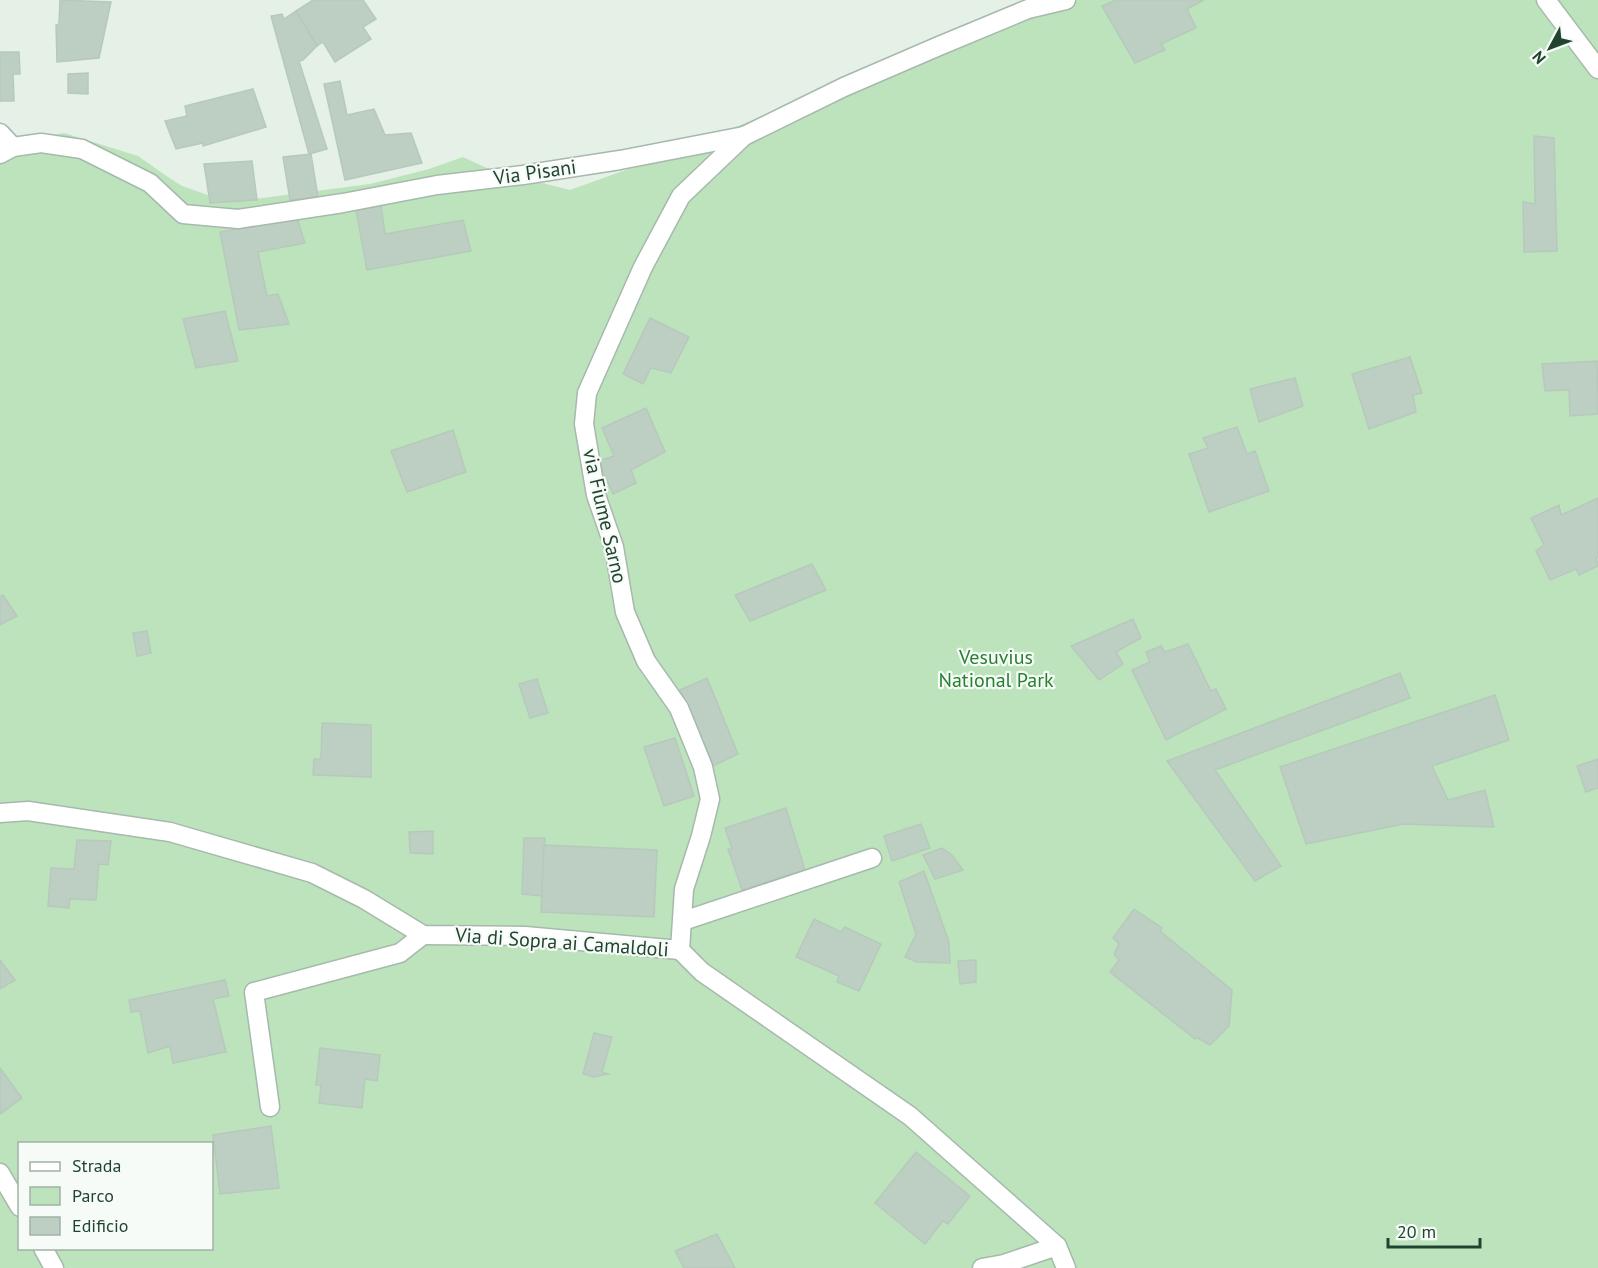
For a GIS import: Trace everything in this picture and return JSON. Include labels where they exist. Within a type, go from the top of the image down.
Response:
[{"type":"street","name":"Via Pisani","points":[[7,151],[41,142],[82,149],[150,183],[183,214],[238,219],[343,203],[437,185],[598,163],[744,136],[844,87],[939,46],[1028,9],[1066,0]]},
{"type":"street","points":[[1546,0],[1598,69]]},
{"type":"street","points":[[0,133],[7,151]]},
{"type":"street","name":"via Fiume Sarno","points":[[683,921],[684,889],[710,798],[704,767],[679,708],[646,661],[625,612],[614,547],[596,495],[584,424],[587,393],[643,267],[681,196],[744,136]]},
{"type":"street","points":[[0,813],[28,811],[170,832],[192,838],[312,873],[364,899],[423,935],[400,953],[254,992],[270,1107]]},
{"type":"street","points":[[683,921],[872,858]]},
{"type":"street","name":"Via di Sopra ai Camaldoli","points":[[680,950],[683,921]]},
{"type":"street","name":"Via di Sopra ai Camaldoli","points":[[423,935],[525,936],[680,950],[702,972],[910,1116],[1057,1246],[1066,1268]]},
{"type":"street","points":[[0,1173],[18,1204]]},
{"type":"street","points":[[982,1268],[1004,1264],[1057,1246]]},
{"type":"street","points":[[44,1250],[54,1268]]},
{"type":"green space","name":"Vesuvius National Park","points":[[1043,0],[1598,0],[1598,1268],[0,1268],[0,143],[64,133],[138,156],[182,186],[208,195],[210,203],[370,184],[429,169],[463,157],[491,170],[570,190],[659,158]]},
{"type":"building","points":[[60,0],[111,2],[99,58],[57,62],[56,25],[59,24]]},
{"type":"building","points":[[313,0],[363,0],[376,19],[363,27],[371,39],[335,62],[323,42],[317,46],[296,11]]},
{"type":"building","points":[[1116,0],[1204,0],[1187,9],[1196,28],[1161,44],[1165,50],[1135,63],[1102,6]]},
{"type":"building","points":[[296,11],[317,46],[299,61],[327,149],[309,154],[271,16],[282,14],[284,19]]},
{"type":"building","points":[[0,52],[19,52],[20,74],[13,74],[14,101],[0,101]]},
{"type":"building","points":[[88,73],[88,94],[68,93],[68,74]]},
{"type":"building","points":[[340,81],[347,115],[374,109],[385,135],[411,133],[422,163],[345,180],[324,84]]},
{"type":"building","points":[[253,89],[266,127],[203,146],[203,143],[176,149],[165,121],[187,116],[185,106]]},
{"type":"building","points":[[1534,136],[1554,138],[1557,251],[1524,252],[1523,202],[1535,204]]},
{"type":"building","points":[[311,154],[318,197],[290,200],[283,157]]},
{"type":"building","points":[[252,161],[257,200],[210,203],[204,164]]},
{"type":"building","points":[[381,205],[385,234],[463,220],[471,251],[367,270],[356,210]]},
{"type":"building","points":[[297,218],[305,243],[258,252],[267,296],[278,294],[289,324],[239,330],[220,232]]},
{"type":"building","points":[[225,311],[238,361],[196,368],[183,319]]},
{"type":"building","points":[[650,318],[689,337],[671,373],[651,368],[643,384],[623,374]]},
{"type":"building","points":[[1410,357],[1422,393],[1413,395],[1416,412],[1369,429],[1352,374]]},
{"type":"building","points":[[1597,361],[1598,414],[1570,416],[1569,390],[1545,391],[1542,364]]},
{"type":"building","points":[[1295,378],[1303,406],[1259,422],[1250,389]]},
{"type":"building","points":[[646,408],[665,452],[631,470],[636,483],[613,494],[598,461],[614,456],[602,428]]},
{"type":"building","points":[[1237,427],[1247,454],[1255,451],[1269,491],[1209,512],[1189,454],[1208,448],[1203,438]]},
{"type":"building","points":[[453,430],[466,472],[407,492],[391,451]]},
{"type":"building","points":[[1598,498],[1598,557],[1596,558],[1598,566],[1579,575],[1576,569],[1550,580],[1536,551],[1544,545],[1531,518],[1559,505],[1561,515]]},
{"type":"building","points":[[812,564],[826,590],[750,621],[735,595]]},
{"type":"building","points":[[3,595],[17,616],[0,625],[0,597]]},
{"type":"building","points":[[1133,619],[1141,638],[1116,652],[1123,664],[1099,680],[1071,646]]},
{"type":"building","points":[[147,631],[151,653],[137,656],[133,633]]},
{"type":"building","points":[[1188,644],[1211,691],[1216,689],[1226,709],[1166,740],[1132,670],[1150,662],[1146,652],[1161,646],[1165,652]]},
{"type":"building","points":[[1400,673],[1410,698],[1215,770],[1281,866],[1255,881],[1167,761]]},
{"type":"building","points":[[707,678],[738,754],[711,767],[680,690]]},
{"type":"building","points":[[537,679],[548,713],[530,718],[519,684]]},
{"type":"building","points":[[1495,695],[1509,740],[1432,766],[1448,800],[1485,790],[1494,827],[1404,824],[1306,844],[1280,767]]},
{"type":"building","points":[[322,723],[371,725],[371,777],[313,775],[314,759],[321,759]]},
{"type":"building","points":[[675,738],[694,796],[664,806],[644,747]]},
{"type":"building","points":[[1598,759],[1598,788],[1586,792],[1577,766]]},
{"type":"building","points":[[786,808],[805,870],[742,890],[728,849],[732,849],[725,828]]},
{"type":"building","points":[[921,824],[930,848],[892,861],[884,836]]},
{"type":"building","points":[[433,831],[433,854],[410,853],[409,832]]},
{"type":"building","points":[[524,838],[545,838],[542,896],[522,894]]},
{"type":"building","points":[[77,840],[111,841],[108,865],[99,864],[96,900],[70,899],[69,908],[48,906],[51,868],[74,869]]},
{"type":"building","points":[[544,845],[657,850],[654,917],[541,912]]},
{"type":"building","points":[[942,848],[952,855],[963,870],[935,879],[923,855]]},
{"type":"building","points":[[924,871],[949,942],[950,963],[917,962],[905,957],[916,934],[899,882]]},
{"type":"building","points":[[1134,909],[1162,928],[1160,931],[1232,990],[1229,1026],[1210,1045],[1198,1038],[1195,1039],[1110,972],[1119,960],[1114,954],[1119,944],[1113,938]]},
{"type":"building","points":[[814,919],[841,932],[845,927],[881,944],[859,991],[837,982],[839,976],[796,957]]},
{"type":"building","points":[[0,960],[15,980],[0,989]]},
{"type":"building","points":[[976,960],[976,982],[960,984],[958,961]]},
{"type":"building","points":[[225,980],[229,996],[213,999],[226,1052],[173,1063],[170,1046],[148,1053],[140,1011],[131,1012],[129,1000]]},
{"type":"building","points":[[594,1033],[612,1037],[602,1072],[608,1074],[594,1077],[583,1074]]},
{"type":"building","points":[[320,1048],[380,1055],[377,1081],[365,1079],[362,1108],[319,1103],[321,1085],[316,1085]]},
{"type":"building","points":[[0,1068],[22,1098],[0,1114]]},
{"type":"building","points":[[271,1126],[279,1188],[220,1194],[213,1135]]},
{"type":"building","points":[[916,1152],[970,1196],[948,1224],[943,1221],[925,1244],[875,1203]]},
{"type":"building","points":[[717,1234],[735,1268],[684,1268],[675,1251]]}]
